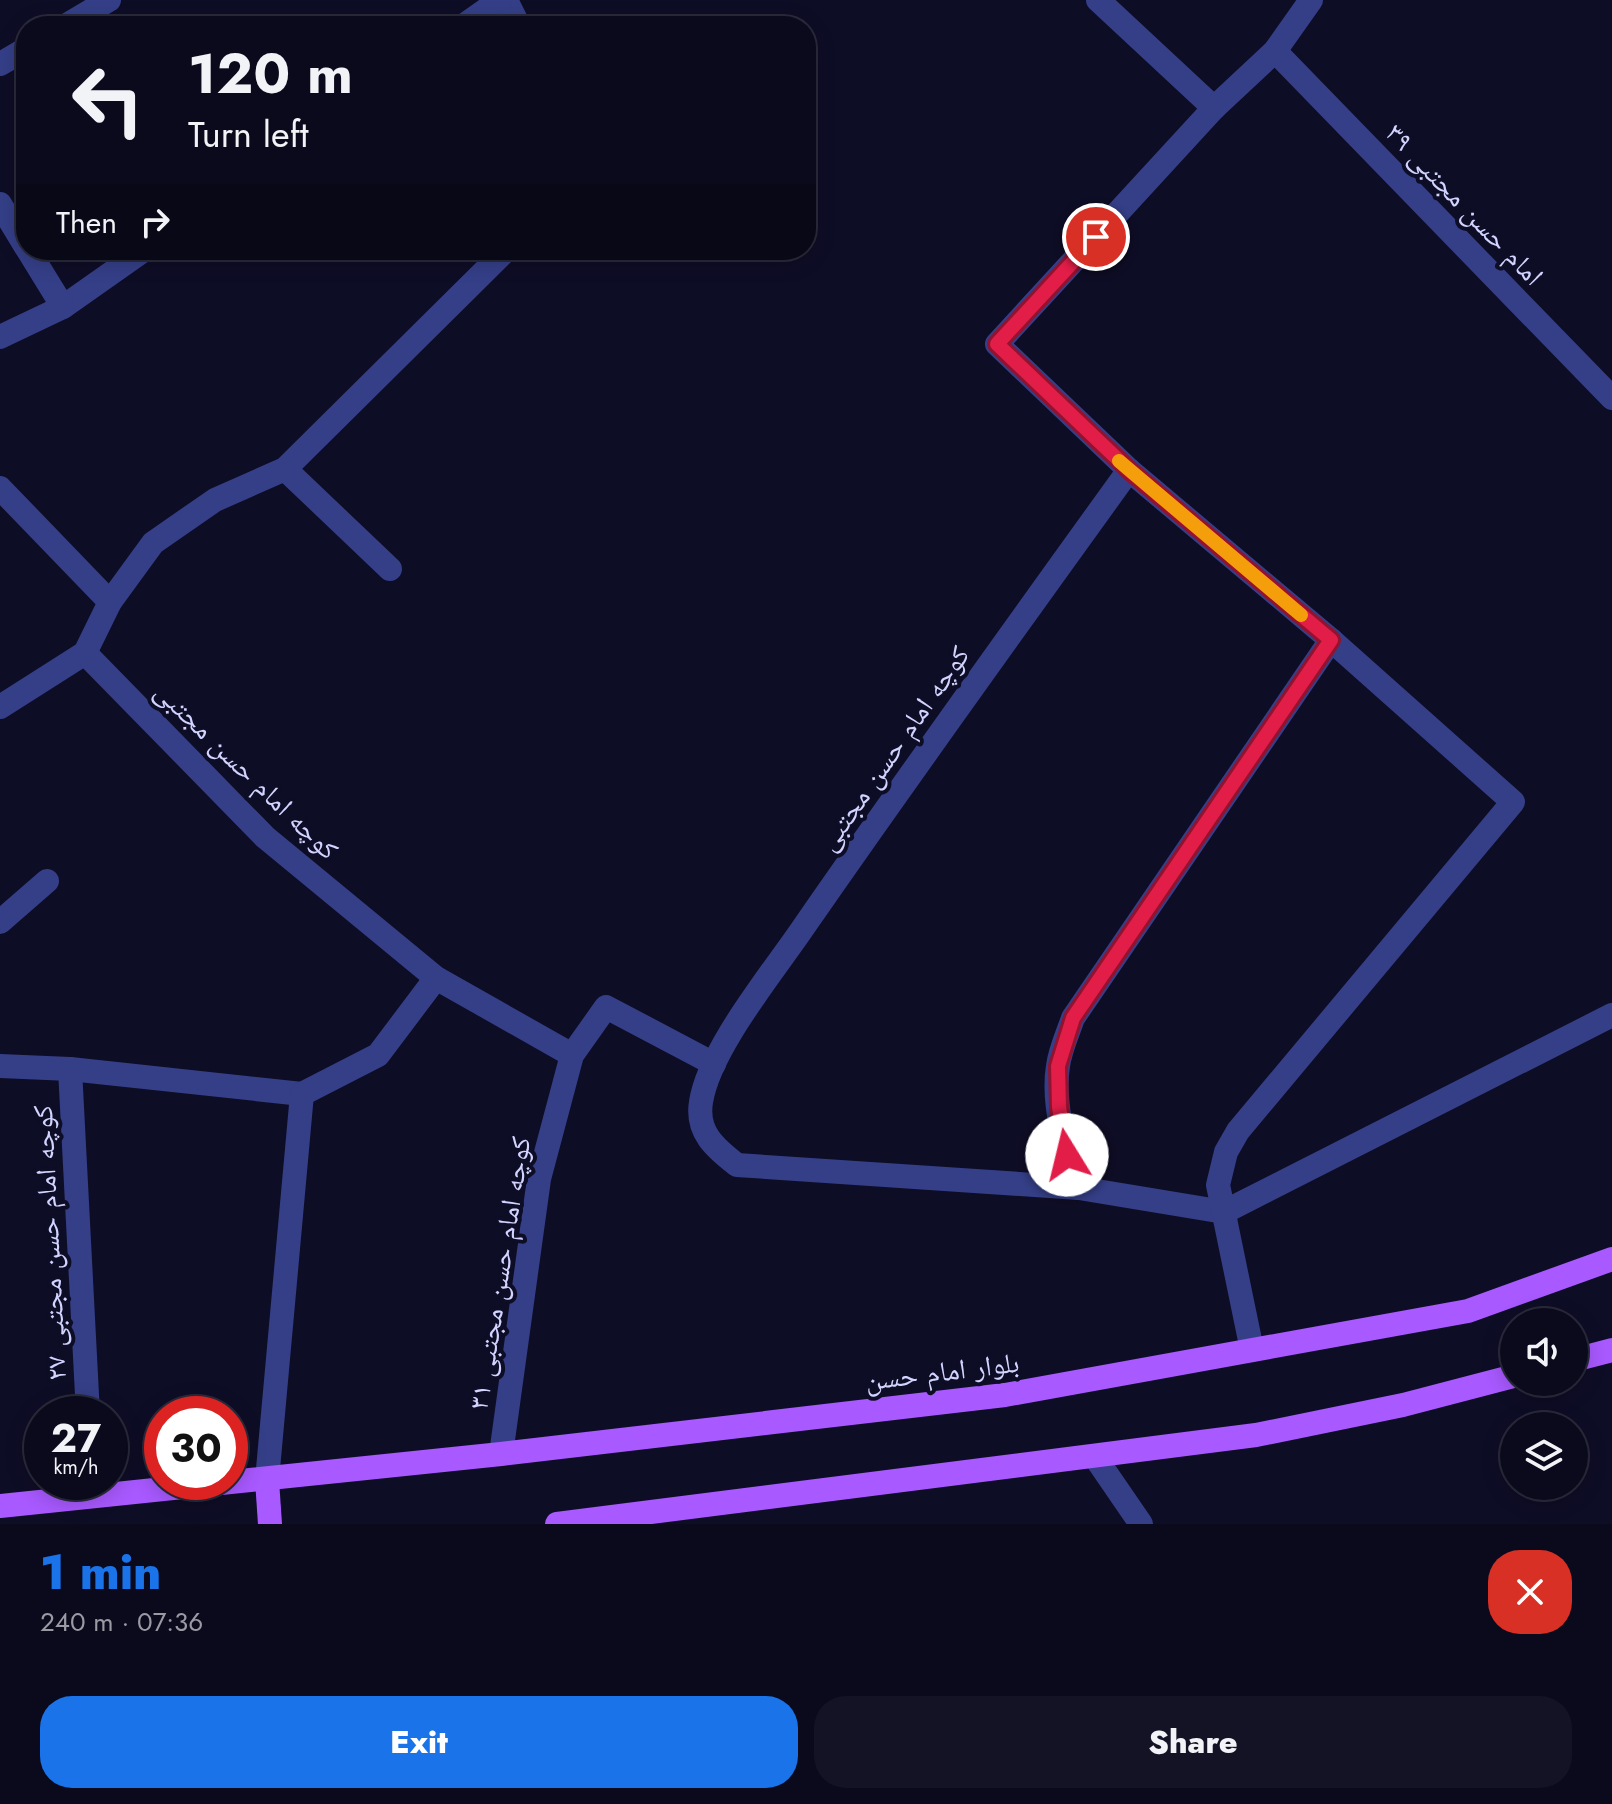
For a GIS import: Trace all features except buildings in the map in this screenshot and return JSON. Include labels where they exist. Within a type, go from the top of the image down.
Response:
[{"type":"main road","name":"بلوار امام حسن","points":[[128,1487],[267,1480],[1005,1395],[1468,1311],[1612,1259]]},
{"type":"main road","points":[[1588,1356],[1612,1350]]},
{"type":"main road","points":[[557,1524],[1256,1435],[1403,1405],[1500,1380]]},
{"type":"main road","points":[[267,1480],[270,1524]]},
{"type":"main road","name":"بلوار امام حسن","points":[[0,1506],[32,1500]]},
{"type":"street","points":[[82,16],[109,0]]},
{"type":"street","points":[[477,16],[500,0]]},
{"type":"street","points":[[1098,0],[1214,108]]},
{"type":"street","points":[[1252,1350],[1218,1185],[1226,1152],[1238,1131],[1513,802],[1331,640],[1129,470],[997,344],[1214,108],[1275,51],[1311,0]]},
{"type":"street","name":"امام حسن مجتبی ۳۹","points":[[1275,51],[1612,398]]},
{"type":"street","points":[[0,204],[16,230]]},
{"type":"street","points":[[34,260],[63,307]]},
{"type":"street","points":[[0,337],[63,307],[130,260]]},
{"type":"street","points":[[0,707],[85,653],[110,602],[153,543],[215,500],[285,469],[496,260]]},
{"type":"street","points":[[285,469],[390,569]]},
{"type":"street","name":"کوچه امام حسن مجتبی","points":[[1079,1188],[737,1165],[714,1147],[700,1122],[701,1100],[720,1049],[903,784],[1129,470]]},
{"type":"street","points":[[0,488],[110,602]]},
{"type":"street","points":[[1331,640],[1073,1018],[1058,1066],[1059,1107],[1067,1155],[1079,1188],[1224,1212],[1612,1015]]},
{"type":"street","name":"کوچه امام حسن مجتبی","points":[[85,653],[265,837],[436,978],[572,1055]]},
{"type":"street","points":[[0,922],[47,881]]},
{"type":"street","points":[[0,1066],[70,1069],[302,1094],[378,1055],[436,978]]},
{"type":"street","points":[[572,1055],[606,1007],[714,1064]]},
{"type":"street","name":"کوچه امام حسن مجتبی ۳۱","points":[[501,1454],[539,1179],[572,1055]]},
{"type":"street","name":"کوچه امام حسن مجتبی ۲۷","points":[[70,1069],[87,1396]]},
{"type":"street","points":[[267,1480],[302,1094]]},
{"type":"street","points":[[1095,1457],[1141,1524]]},
{"type":"slow traffic","points":[[1119,461],[1301,615]]},
{"type":"route","points":[[1067,1155],[1059,1107],[1058,1066],[1073,1018],[1331,640],[1129,470],[997,344],[1096,237]]}]
